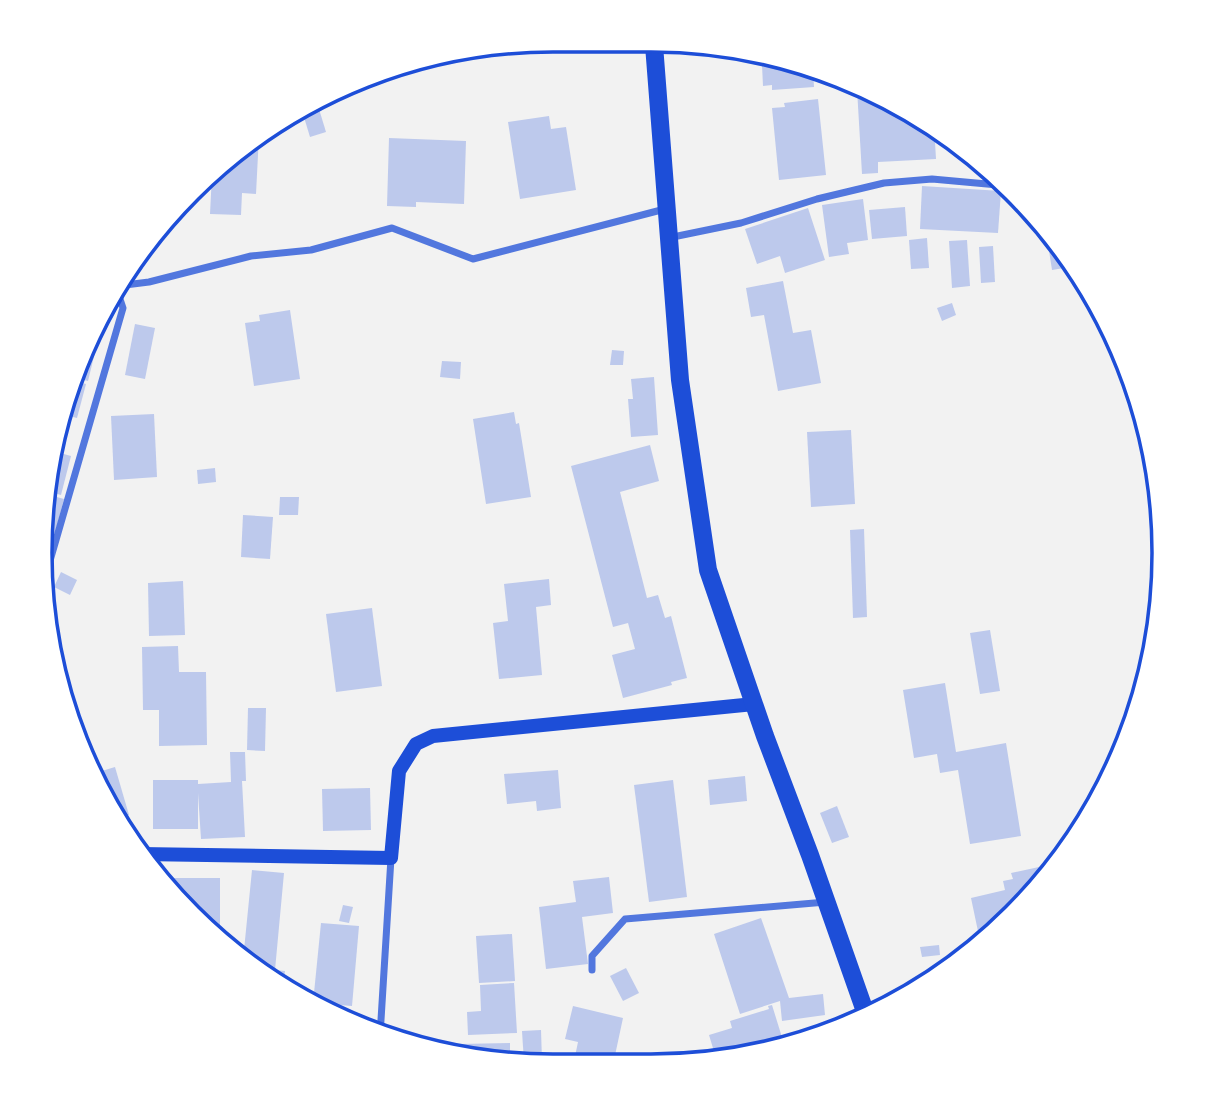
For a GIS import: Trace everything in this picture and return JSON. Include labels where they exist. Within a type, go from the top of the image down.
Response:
[{"type":"main road","points":[[655,52],[680,380],[708,570],[864,1007]]},
{"type":"main road","points":[[153,854],[391,858],[399,771],[416,744],[433,736],[754,704]]},
{"type":"street","points":[[668,238],[741,223],[817,199],[884,183],[932,179],[990,184]]},
{"type":"street","points":[[131,285],[251,256],[311,250],[392,228],[473,258],[666,209]]},
{"type":"street","points":[[52,554],[123,308],[121,302]]},
{"type":"street","points":[[381,1024],[391,858]]},
{"type":"street","points":[[592,970],[592,956],[625,919],[827,902]]},
{"type":"building","points":[[762,65],[814,79],[814,87],[772,90],[772,85],[763,86]]},
{"type":"building","points":[[857,97],[935,141],[936,159],[878,162],[878,173],[862,174]]},
{"type":"building","points":[[818,99],[826,175],[779,180],[772,108],[785,107],[784,103]]},
{"type":"building","points":[[320,111],[326,132],[310,137],[305,119]]},
{"type":"building","points":[[549,116],[551,129],[566,127],[576,190],[520,199],[508,122]]},
{"type":"building","points":[[389,138],[466,141],[464,204],[416,202],[416,207],[387,206]]},
{"type":"building","points":[[258,149],[256,194],[242,193],[241,215],[210,214],[211,188]]},
{"type":"building","points":[[922,186],[997,191],[1001,194],[998,233],[920,229]]},
{"type":"building","points":[[863,199],[868,240],[847,243],[849,254],[829,257],[822,205]]},
{"type":"building","points":[[905,207],[907,236],[872,239],[869,210]]},
{"type":"building","points":[[808,208],[825,260],[785,273],[780,256],[757,264],[745,229]]},
{"type":"building","points":[[927,238],[929,268],[911,269],[909,240]]},
{"type":"building","points":[[967,240],[970,286],[952,288],[949,241]]},
{"type":"building","points":[[993,246],[995,282],[981,283],[979,247]]},
{"type":"building","points":[[1049,249],[1063,268],[1052,270]]},
{"type":"building","points":[[783,281],[793,333],[811,330],[821,383],[778,391],[764,315],[751,317],[746,288]]},
{"type":"building","points":[[952,303],[956,315],[942,321],[937,308]]},
{"type":"building","points":[[290,310],[300,379],[254,386],[245,323],[260,321],[259,315]]},
{"type":"building","points":[[135,324],[155,328],[145,379],[125,375]]},
{"type":"building","points":[[612,350],[624,351],[623,365],[610,365]]},
{"type":"building","points":[[95,353],[88,381],[84,380]]},
{"type":"building","points":[[442,361],[461,362],[460,379],[440,377]]},
{"type":"building","points":[[654,377],[658,435],[631,437],[628,399],[633,399],[631,379]]},
{"type":"building","points":[[83,383],[86,384],[77,418],[72,417]]},
{"type":"building","points":[[514,412],[516,424],[519,423],[531,497],[486,504],[473,419]]},
{"type":"building","points":[[154,414],[157,477],[114,480],[111,416]]},
{"type":"building","points":[[851,430],[855,504],[811,507],[807,432]]},
{"type":"building","points":[[650,445],[659,481],[620,492],[647,598],[658,595],[665,618],[671,616],[687,678],[671,682],[672,685],[623,698],[612,655],[635,649],[628,623],[613,627],[571,466]]},
{"type":"building","points":[[63,454],[71,456],[61,495],[56,494]]},
{"type":"building","points":[[215,468],[216,482],[198,484],[197,470]]},
{"type":"building","points":[[56,497],[64,499],[53,533]]},
{"type":"building","points":[[280,497],[299,497],[298,515],[279,515]]},
{"type":"building","points":[[243,515],[273,517],[270,559],[241,557]]},
{"type":"building","points":[[864,529],[867,617],[853,618],[850,530]]},
{"type":"building","points":[[61,572],[77,580],[70,595],[54,587]]},
{"type":"building","points":[[549,579],[551,605],[536,607],[542,675],[499,679],[493,623],[508,621],[504,584]]},
{"type":"building","points":[[183,581],[185,635],[149,636],[148,583]]},
{"type":"building","points":[[372,608],[382,686],[336,692],[326,614]]},
{"type":"building","points":[[990,630],[1000,691],[980,694],[970,633]]},
{"type":"building","points":[[178,646],[179,672],[206,672],[207,745],[159,746],[159,710],[143,710],[142,647]]},
{"type":"building","points":[[945,683],[956,752],[1006,743],[1021,836],[970,844],[958,770],[940,773],[937,754],[914,758],[903,690]]},
{"type":"building","points":[[248,708],[266,708],[265,751],[247,750]]},
{"type":"building","points":[[230,752],[245,752],[246,781],[242,781],[245,837],[201,839],[198,793],[198,829],[153,829],[153,780],[198,780],[198,784],[231,782]]},
{"type":"building","points":[[115,767],[129,815],[120,804],[102,771]]},
{"type":"building","points":[[558,770],[561,808],[537,811],[536,801],[507,804],[504,774]]},
{"type":"building","points":[[745,776],[747,801],[710,805],[708,780]]},
{"type":"building","points":[[673,780],[687,897],[649,902],[634,785]]},
{"type":"building","points":[[370,788],[371,830],[323,831],[322,789]]},
{"type":"building","points":[[837,806],[849,837],[832,843],[820,813]]},
{"type":"building","points":[[1039,867],[1040,870],[1006,908],[978,933],[971,898],[1005,890],[1003,881],[1013,879],[1011,873]]},
{"type":"building","points":[[252,870],[284,873],[275,970],[244,947]]},
{"type":"building","points":[[609,877],[613,913],[582,917],[588,964],[546,969],[539,907],[576,902],[573,881]]},
{"type":"building","points":[[172,878],[220,878],[220,927]]},
{"type":"building","points":[[343,905],[353,907],[349,923],[339,921]]},
{"type":"building","points":[[761,918],[789,998],[823,994],[825,1015],[782,1021],[780,1001],[740,1014],[714,934]]},
{"type":"building","points":[[321,923],[359,926],[352,1006],[336,1005],[314,993]]},
{"type":"building","points":[[512,934],[515,981],[479,983],[476,936]]},
{"type":"building","points":[[939,945],[940,955],[922,957],[920,947]]},
{"type":"building","points":[[626,968],[639,993],[623,1001],[610,976]]},
{"type":"building","points":[[514,983],[517,1033],[468,1035],[467,1012],[481,1011],[480,985]]},
{"type":"building","points":[[772,1005],[782,1037],[714,1050],[709,1035],[732,1028],[730,1021],[769,1009],[768,1006]]},
{"type":"building","points":[[573,1006],[623,1018],[615,1054],[575,1054],[578,1042],[565,1039]]},
{"type":"building","points":[[541,1030],[542,1054],[523,1053],[522,1031]]},
{"type":"building","points":[[510,1043],[510,1052],[459,1045]]}]
